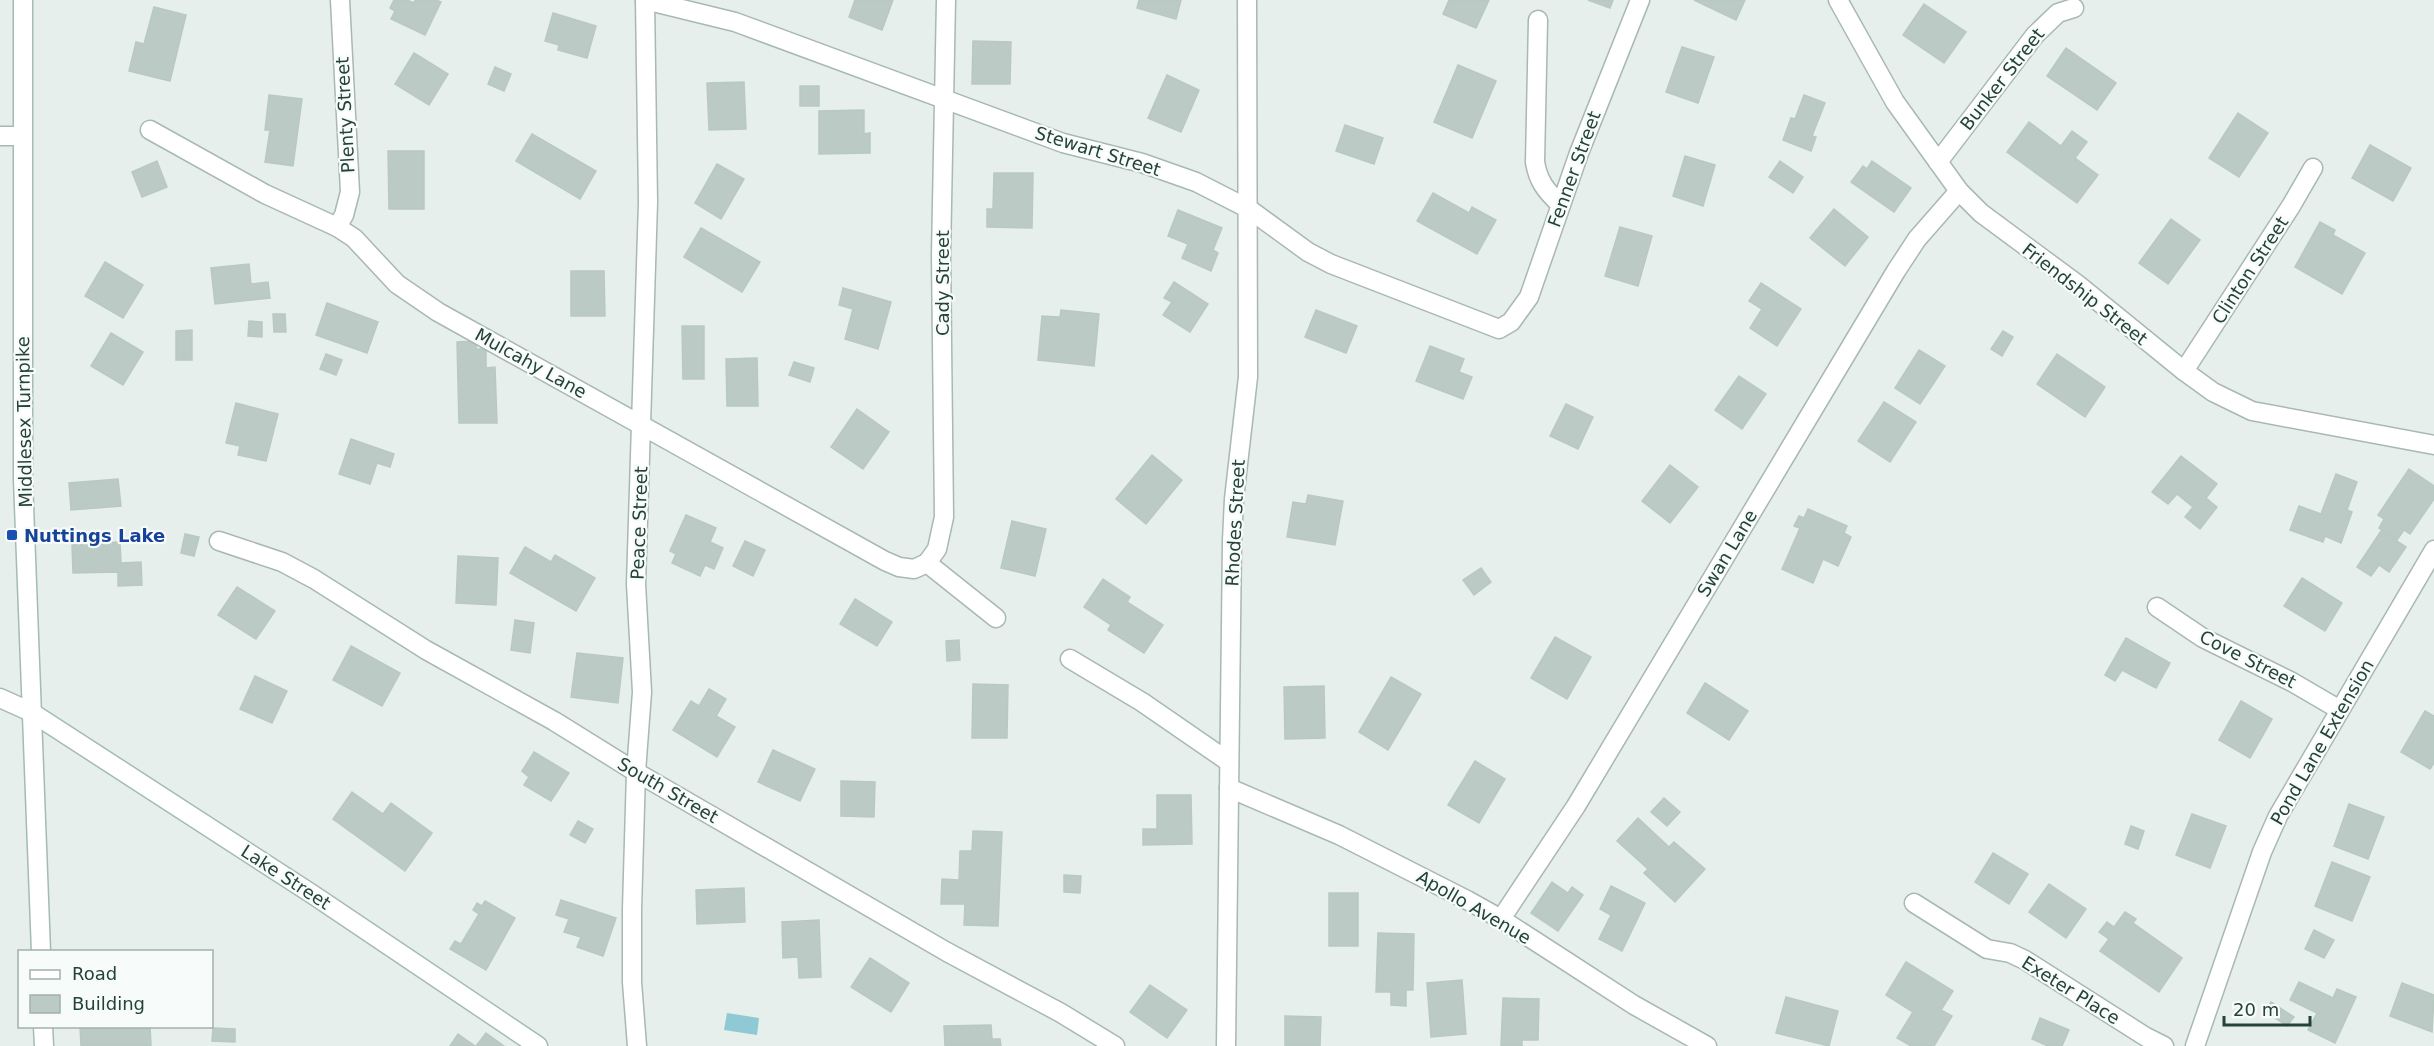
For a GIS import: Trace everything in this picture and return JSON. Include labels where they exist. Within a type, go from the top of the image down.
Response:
[{"type":"street","name":"Middlesex Turnpike","points":[[23,0],[23,479],[41,950]]},
{"type":"street","name":"Plenty Street","points":[[337,227],[344,215],[350,192],[340,0]]},
{"type":"street","name":"Stewart Street","points":[[645,0],[735,22],[1063,143],[1168,171],[1205,186],[1249,209],[1308,252],[1330,264],[1499,329]]},
{"type":"street","name":"Peace Street","points":[[637,1046],[632,982],[632,909],[636,772],[642,692],[636,584],[648,202],[645,0]]},
{"type":"street","name":"Cady Street","points":[[927,563],[936,549],[944,517],[941,255],[946,0]]},
{"type":"street","name":"Rhodes Street","points":[[1226,1046],[1232,541],[1234,499],[1248,377],[1247,0]]},
{"type":"street","name":"Fenner Street","points":[[1499,329],[1511,322],[1529,297],[1560,204],[1640,0]]},
{"type":"street","name":"Friendship Street","points":[[1838,0],[1895,102],[1959,191],[1981,213],[2077,284],[2184,371],[2213,392],[2252,411],[2434,445]]},
{"type":"street","name":"Bunker Street","points":[[1938,162],[2035,35],[2058,14],[2074,8]]},
{"type":"street","points":[[1538,20],[1535,162],[1538,176],[1545,190],[1560,204]]},
{"type":"street","name":"Mulcahy Lane","points":[[150,130],[265,194],[337,227],[354,238],[397,284],[438,312],[885,561],[899,567],[914,569],[927,563]]},
{"type":"street","points":[[0,136],[22,136]]},
{"type":"street","name":"Clinton Street","points":[[2184,371],[2291,206],[2313,168]]},
{"type":"street","name":"Swan Lane","points":[[1501,919],[1576,806],[1726,551],[1896,271],[1917,239],[1959,191]]},
{"type":"street","name":"South Street","points":[[219,541],[282,562],[314,579],[426,650],[544,716],[636,772],[947,952],[1061,1013],[1115,1046]]},
{"type":"street","name":"Pond Lane Extension","points":[[2195,1046],[2274,825],[2293,787],[2434,550]]},
{"type":"street","points":[[927,563],[996,618]]},
{"type":"street","name":"Cove Street","points":[[2157,607],[2203,638],[2292,682],[2340,710]]},
{"type":"street","points":[[1070,659],[1142,702],[1229,762]]},
{"type":"street","name":"Lake Street","points":[[0,698],[31,712],[320,899],[538,1046]]},
{"type":"street","name":"Apollo Avenue","points":[[1229,788],[1339,835],[1432,881],[1501,919],[1634,1005],[1707,1046]]},
{"type":"street","name":"Exeter Place","points":[[1914,903],[1987,949],[2010,953],[2040,968],[2146,1037],[2164,1046]]},
{"type":"street","points":[[43,1028],[44,1046]]},
{"type":"water","points":[[727,1013],[759,1018],[757,1035],[724,1030]]},
{"type":"building","points":[[394,0],[407,0],[414,3],[415,0],[441,2],[425,35],[391,19],[395,11],[390,8]]},
{"type":"building","points":[[855,0],[893,0],[882,30],[849,17]]},
{"type":"building","points":[[1139,0],[1181,0],[1176,19],[1137,8]]},
{"type":"building","points":[[1449,0],[1489,0],[1476,28],[1443,14]]},
{"type":"building","points":[[1588,0],[1613,0],[1610,8]]},
{"type":"building","points":[[1694,0],[1745,0],[1736,20]]},
{"type":"building","points":[[1924,4],[1966,32],[1944,63],[1903,35]]},
{"type":"building","points":[[154,7],[186,15],[170,81],[129,71],[136,42],[144,44]]},
{"type":"building","points":[[553,13],[596,26],[587,58],[558,50],[559,45],[545,41]]},
{"type":"building","points":[[973,41],[1011,42],[1010,84],[972,84]]},
{"type":"building","points":[[1682,47],[1714,57],[1698,103],[1666,92]]},
{"type":"building","points":[[2066,48],[2116,83],[2097,110],[2047,76]]},
{"type":"building","points":[[414,53],[448,74],[429,105],[395,84]]},
{"type":"building","points":[[1458,65],[1496,81],[1472,138],[1434,122]]},
{"type":"building","points":[[495,67],[511,74],[504,91],[488,84]]},
{"type":"building","points":[[1167,75],[1199,90],[1181,132],[1148,118]]},
{"type":"building","points":[[744,82],[746,129],[709,130],[707,83]]},
{"type":"building","points":[[800,86],[819,86],[819,106],[800,106]]},
{"type":"building","points":[[269,95],[302,99],[293,166],[265,162],[270,130],[265,130]]},
{"type":"building","points":[[1804,95],[1825,103],[1812,136],[1816,137],[1811,151],[1783,140],[1791,118],[1795,119]]},
{"type":"building","points":[[864,110],[864,134],[870,133],[870,153],[819,154],[819,111]]},
{"type":"building","points":[[2238,113],[2268,133],[2239,177],[2209,158]]},
{"type":"building","points":[[2029,122],[2061,146],[2072,131],[2087,142],[2075,158],[2098,175],[2077,203],[2007,152]]},
{"type":"building","points":[[1345,125],[1383,138],[1374,164],[1336,151]]},
{"type":"building","points":[[532,134],[596,171],[580,199],[516,161]]},
{"type":"building","points":[[2370,145],[2411,168],[2393,201],[2352,178]]},
{"type":"building","points":[[388,151],[424,151],[424,209],[389,209]]},
{"type":"building","points":[[1685,156],[1715,165],[1703,206],[1673,196]]},
{"type":"building","points":[[157,161],[167,187],[142,197],[132,172]]},
{"type":"building","points":[[1780,161],[1803,177],[1793,193],[1769,177]]},
{"type":"building","points":[[1872,161],[1911,188],[1894,212],[1851,182],[1863,166],[1867,169]]},
{"type":"building","points":[[717,164],[744,179],[721,219],[695,203]]},
{"type":"building","points":[[994,173],[1033,173],[1032,228],[987,227],[987,209],[993,209]]},
{"type":"building","points":[[1433,193],[1469,213],[1472,207],[1496,220],[1477,254],[1417,221]]},
{"type":"building","points":[[1834,209],[1868,237],[1845,266],[1810,238]]},
{"type":"building","points":[[1178,210],[1222,228],[1213,250],[1218,253],[1211,271],[1182,258],[1188,244],[1168,236]]},
{"type":"building","points":[[2171,219],[2200,240],[2168,284],[2139,263]]},
{"type":"building","points":[[2320,222],[2335,230],[2333,235],[2365,253],[2342,294],[2295,267]]},
{"type":"building","points":[[1620,227],[1652,236],[1638,286],[1605,276]]},
{"type":"building","points":[[701,228],[760,262],[742,292],[684,257]]},
{"type":"building","points":[[105,262],[143,285],[123,318],[85,296]]},
{"type":"building","points":[[249,264],[251,284],[268,282],[270,298],[215,304],[211,268]]},
{"type":"building","points":[[571,271],[604,271],[605,316],[571,316]]},
{"type":"building","points":[[1174,282],[1208,304],[1190,332],[1163,315],[1172,302],[1164,298]]},
{"type":"building","points":[[1761,283],[1801,309],[1777,346],[1750,328],[1762,309],[1749,301]]},
{"type":"building","points":[[843,288],[891,302],[878,349],[845,339],[853,309],[839,305]]},
{"type":"building","points":[[327,303],[378,322],[367,353],[316,335]]},
{"type":"building","points":[[1061,310],[1099,314],[1094,366],[1038,360],[1042,316],[1060,317]]},
{"type":"building","points":[[1316,310],[1357,326],[1346,353],[1305,337]]},
{"type":"building","points":[[273,314],[285,314],[286,332],[274,332]]},
{"type":"building","points":[[249,321],[262,322],[262,337],[248,336]]},
{"type":"building","points":[[682,326],[704,326],[704,379],[683,379]]},
{"type":"building","points":[[192,330],[192,360],[176,360],[176,331]]},
{"type":"building","points":[[2003,331],[2013,337],[2002,356],[1991,349]]},
{"type":"building","points":[[111,333],[143,352],[123,385],[91,366]]},
{"type":"building","points":[[477,341],[476,349],[486,349],[486,368],[495,367],[497,423],[459,423],[457,342]]},
{"type":"building","points":[[1430,346],[1464,359],[1459,372],[1472,377],[1463,399],[1416,381]]},
{"type":"building","points":[[1919,350],[1945,366],[1920,404],[1895,388]]},
{"type":"building","points":[[326,354],[342,360],[336,375],[320,369]]},
{"type":"building","points":[[2057,354],[2105,387],[2085,417],[2037,384]]},
{"type":"building","points":[[757,358],[758,406],[727,406],[726,359]]},
{"type":"building","points":[[794,362],[814,368],[810,382],[789,375]]},
{"type":"building","points":[[1739,376],[1766,394],[1742,429],[1715,410]]},
{"type":"building","points":[[1884,402],[1916,422],[1890,462],[1858,441]]},
{"type":"building","points":[[236,403],[278,414],[266,461],[238,455],[240,446],[226,443]]},
{"type":"building","points":[[1566,404],[1593,417],[1578,449],[1550,436]]},
{"type":"building","points":[[857,409],[889,432],[863,469],[831,447]]},
{"type":"building","points":[[351,439],[394,454],[390,467],[377,463],[370,484],[339,474]]},
{"type":"building","points":[[1152,455],[1182,480],[1146,524],[1116,499]]},
{"type":"building","points":[[2181,456],[2217,484],[2206,498],[2217,507],[2200,529],[2185,517],[2193,507],[2177,494],[2168,504],[2152,492]]},
{"type":"building","points":[[1670,465],[1698,487],[1670,523],[1642,501]]},
{"type":"building","points":[[2409,469],[2434,486],[2434,499],[2410,534],[2404,530],[2397,540],[2379,528],[2384,519],[2378,515]]},
{"type":"building","points":[[2336,474],[2357,482],[2347,510],[2352,512],[2341,543],[2325,536],[2323,542],[2290,530],[2299,506],[2321,514]]},
{"type":"building","points":[[118,479],[121,506],[71,510],[69,483]]},
{"type":"building","points":[[1308,495],[1343,501],[1335,545],[1287,537],[1293,502],[1306,504]]},
{"type":"building","points":[[1808,509],[1847,526],[1844,533],[1851,537],[1838,566],[1823,559],[1813,583],[1782,569],[1800,528],[1794,526],[1799,516],[1804,518]]},
{"type":"building","points":[[686,515],[716,528],[710,542],[723,548],[714,569],[705,565],[700,576],[672,563],[676,554],[670,551]]},
{"type":"building","points":[[1012,521],[1046,529],[1035,576],[1001,568]]},
{"type":"building","points":[[2381,531],[2406,547],[2389,572],[2379,565],[2371,576],[2357,567]]},
{"type":"building","points":[[185,534],[199,537],[194,556],[181,553]]},
{"type":"building","points":[[745,541],[765,550],[753,576],[733,566]]},
{"type":"building","points":[[120,542],[121,563],[141,562],[142,585],[118,586],[118,572],[73,573],[72,544]]},
{"type":"building","points":[[525,547],[551,562],[555,555],[595,578],[576,611],[510,573]]},
{"type":"building","points":[[458,556],[498,558],[496,605],[456,603]]},
{"type":"building","points":[[1481,568],[1491,582],[1474,595],[1463,580]]},
{"type":"building","points":[[2302,578],[2342,603],[2325,631],[2284,606]]},
{"type":"building","points":[[1103,579],[1130,597],[1127,602],[1163,625],[1144,653],[1108,630],[1111,625],[1084,607]]},
{"type":"building","points":[[237,587],[275,611],[256,639],[218,615]]},
{"type":"building","points":[[855,599],[892,622],[877,646],[840,624]]},
{"type":"building","points":[[515,620],[534,623],[530,653],[511,650]]},
{"type":"building","points":[[1555,637],[1591,657],[1567,699],[1531,678]]},
{"type":"building","points":[[2126,638],[2170,663],[2156,688],[2122,670],[2115,681],[2105,675]]},
{"type":"building","points":[[959,640],[960,660],[947,661],[946,641]]},
{"type":"building","points":[[351,646],[400,673],[382,706],[333,680]]},
{"type":"building","points":[[577,653],[623,658],[618,703],[571,697]]},
{"type":"building","points":[[255,676],[287,691],[272,723],[240,709]]},
{"type":"building","points":[[1391,677],[1421,694],[1388,750],[1359,732]]},
{"type":"building","points":[[1705,683],[1748,711],[1729,740],[1687,713]]},
{"type":"building","points":[[973,684],[1008,685],[1007,738],[972,738]]},
{"type":"building","points":[[1324,686],[1325,738],[1285,739],[1284,687]]},
{"type":"building","points":[[709,689],[726,699],[716,716],[735,727],[717,757],[673,730],[691,701],[699,706]]},
{"type":"building","points":[[2241,701],[2272,719],[2250,758],[2219,740]]},
{"type":"building","points":[[2425,711],[2434,716],[2434,763],[2430,769],[2401,752]]},
{"type":"building","points":[[773,750],[815,769],[800,801],[758,782]]},
{"type":"building","points":[[534,752],[569,773],[551,801],[524,785],[529,777],[522,771]]},
{"type":"building","points":[[1475,761],[1505,779],[1479,823],[1448,805]]},
{"type":"building","points":[[841,781],[875,782],[874,817],[841,816]]},
{"type":"building","points":[[352,792],[383,814],[391,803],[432,833],[405,871],[333,819]]},
{"type":"building","points":[[1157,795],[1191,795],[1192,844],[1143,845],[1143,829],[1157,829]]},
{"type":"building","points":[[1664,798],[1680,812],[1667,826],[1651,812]]},
{"type":"building","points":[[2349,804],[2384,817],[2368,859],[2334,846]]},
{"type":"building","points":[[2192,814],[2226,826],[2210,868],[2176,855]]},
{"type":"building","points":[[1638,818],[1669,847],[1674,842],[1705,869],[1675,902],[1644,873],[1648,869],[1617,841]]},
{"type":"building","points":[[578,821],[593,829],[585,843],[570,835]]},
{"type":"building","points":[[2131,826],[2144,831],[2138,849],[2125,844]]},
{"type":"building","points":[[973,831],[1002,832],[998,926],[964,925],[965,904],[941,904],[942,879],[959,880],[960,851],[972,851]]},
{"type":"building","points":[[1993,853],[2028,874],[2009,904],[1975,882]]},
{"type":"building","points":[[2332,862],[2370,877],[2352,921],[2315,906]]},
{"type":"building","points":[[1064,875],[1081,876],[1080,893],[1064,892]]},
{"type":"building","points":[[1552,882],[1568,893],[1572,887],[1583,895],[1558,931],[1531,913]]},
{"type":"building","points":[[2049,884],[2086,909],[2066,938],[2029,912]]},
{"type":"building","points":[[1611,886],[1645,903],[1622,951],[1599,939],[1611,915],[1600,909]]},
{"type":"building","points":[[744,888],[745,922],[697,924],[696,890]]},
{"type":"building","points":[[1329,893],[1358,893],[1358,946],[1329,946]]},
{"type":"building","points":[[561,900],[616,918],[603,956],[577,947],[581,937],[564,932],[569,919],[556,915]]},
{"type":"building","points":[[485,901],[515,918],[486,970],[450,949],[455,941],[461,944],[479,914],[473,910],[477,903],[482,906]]},
{"type":"building","points":[[2125,912],[2136,919],[2133,923],[2182,958],[2159,992],[2100,951],[2109,939],[2099,932],[2107,922],[2114,927]]},
{"type":"building","points":[[819,920],[821,977],[799,978],[798,957],[783,958],[782,922]]},
{"type":"building","points":[[2314,930],[2334,940],[2324,958],[2305,949]]},
{"type":"building","points":[[1378,933],[1414,934],[1413,990],[1406,990],[1406,1006],[1391,1005],[1391,992],[1376,992]]},
{"type":"building","points":[[870,958],[909,983],[891,1012],[851,987]]},
{"type":"building","points":[[1906,962],[1953,991],[1941,1010],[1952,1016],[1934,1046],[1911,1046],[1897,1038],[1913,1012],[1886,995]]},
{"type":"building","points":[[1462,980],[1466,1034],[1431,1037],[1427,983]]},
{"type":"building","points":[[2299,982],[2333,998],[2337,989],[2356,997],[2335,1043],[2308,1030],[2317,1013],[2290,1000]]},
{"type":"building","points":[[2402,983],[2434,995],[2432,1032],[2390,1016]]},
{"type":"building","points":[[1150,985],[1187,1010],[1167,1038],[1130,1012]]},
{"type":"building","points":[[1786,997],[1838,1011],[1829,1046],[1776,1033]]},
{"type":"building","points":[[1503,998],[1539,999],[1538,1040],[1522,1040],[1522,1046],[1501,1046]]},
{"type":"building","points":[[2271,1002],[2294,1017],[2287,1026],[2265,1011]]},
{"type":"building","points":[[1285,1016],[1321,1017],[1320,1046],[1285,1046]]},
{"type":"building","points":[[2040,1018],[2069,1030],[2062,1046],[2048,1046],[2032,1039]]},
{"type":"building","points":[[991,1025],[992,1039],[1000,1039],[1001,1046],[945,1046],[944,1026]]},
{"type":"building","points":[[80,1028],[150,1028],[151,1046],[81,1046]]},
{"type":"building","points":[[213,1028],[235,1029],[235,1042],[212,1041]]},
{"type":"building","points":[[486,1033],[504,1046],[476,1046]]},
{"type":"building","points":[[458,1034],[475,1046],[450,1046]]},
{"type":"place","name":"Nuttings Lake","points":[[12,535]]}]
